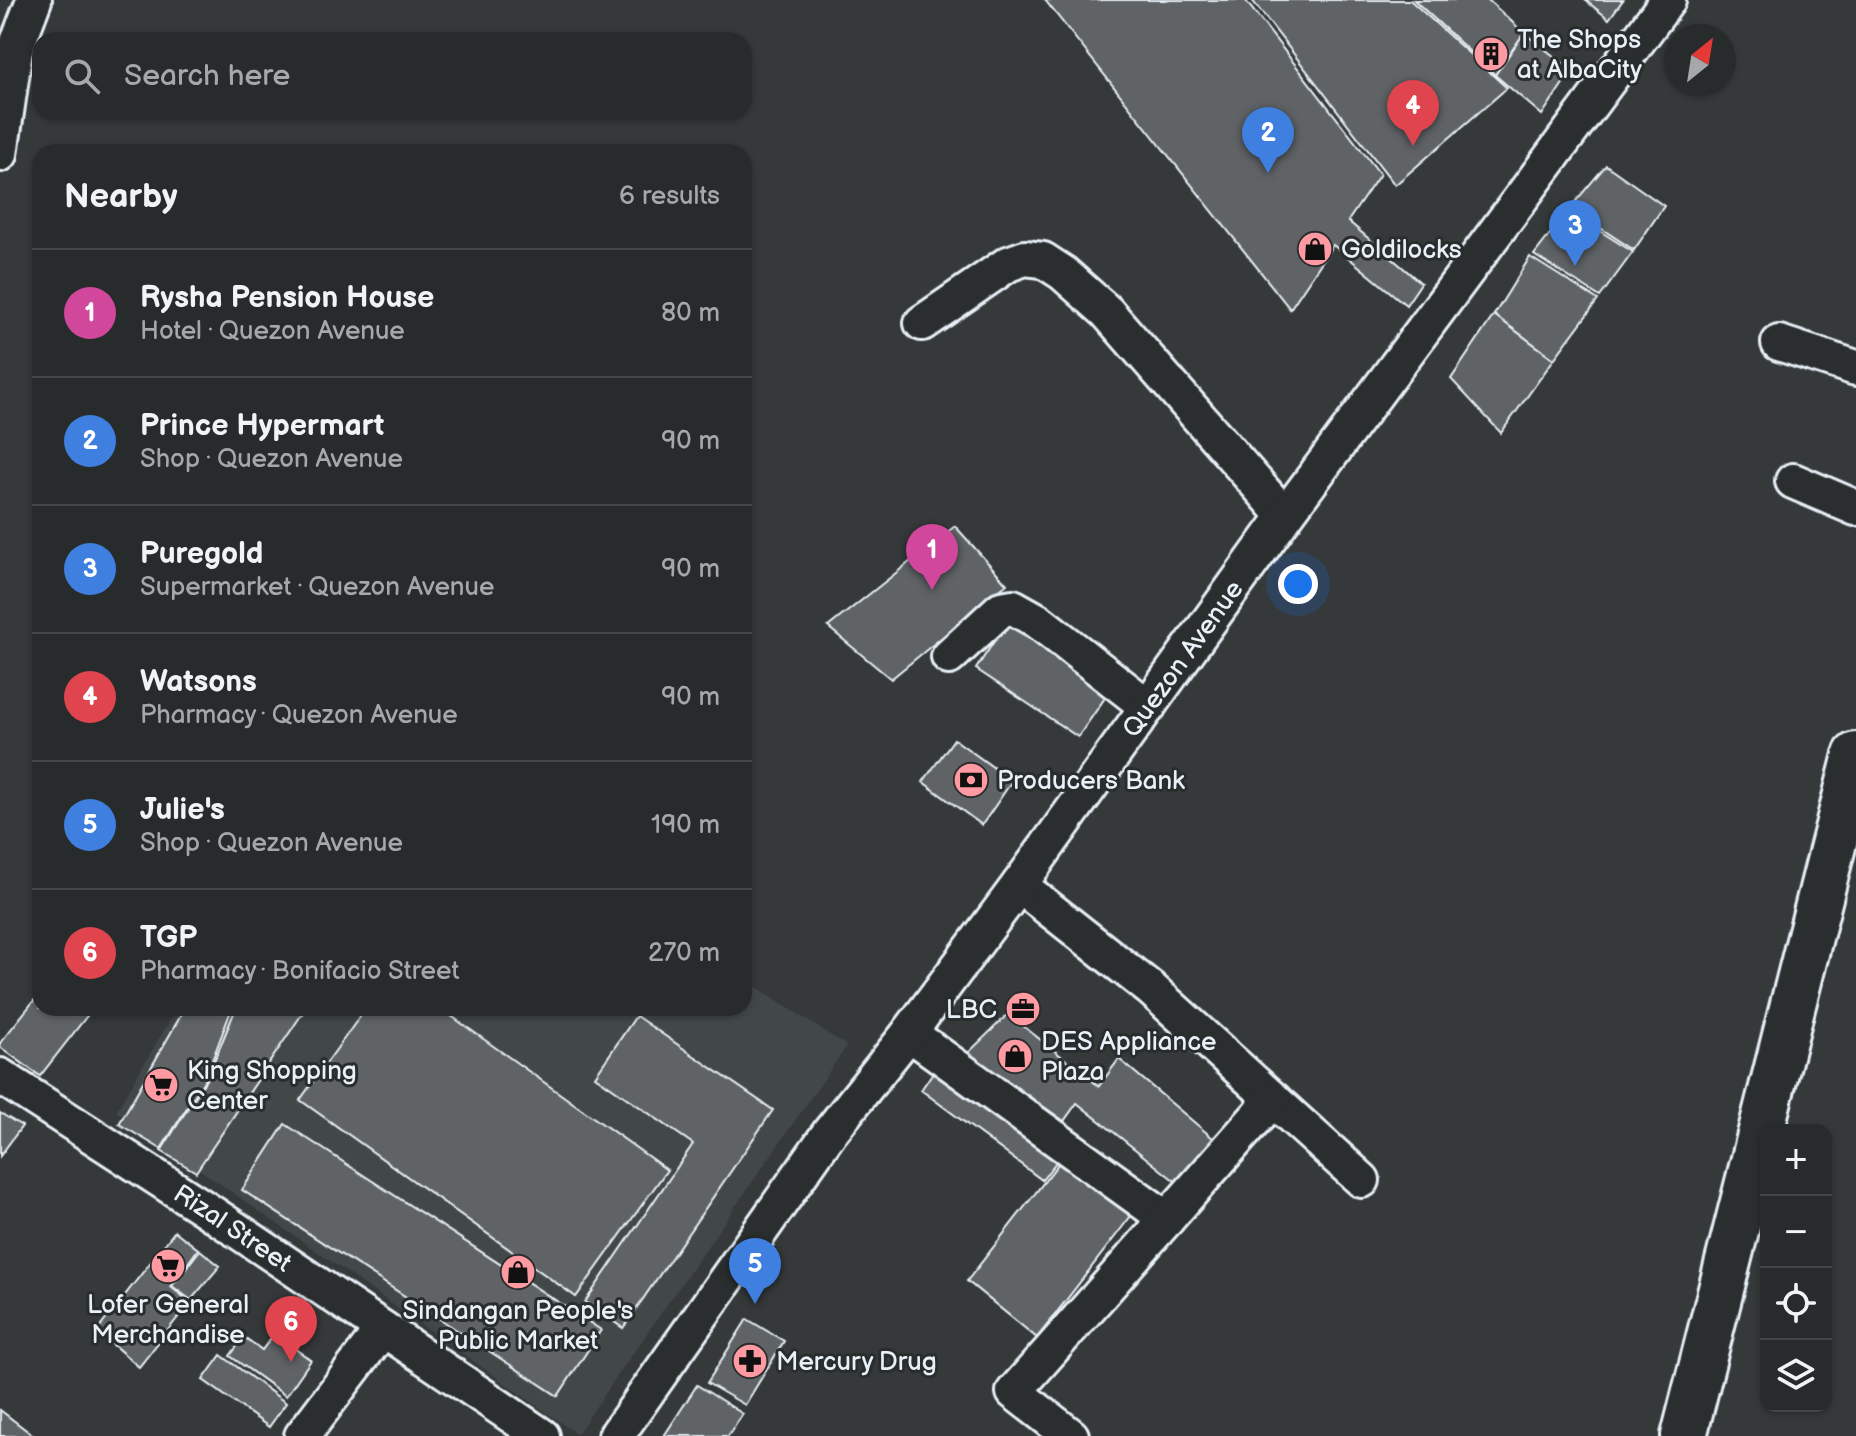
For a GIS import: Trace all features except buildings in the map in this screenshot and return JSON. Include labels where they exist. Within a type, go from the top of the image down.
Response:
[{"type":"highway","points":[[1684,1436],[1853,782]]},
{"type":"street","points":[[0,154],[15,50],[34,0]]},
{"type":"street","name":"Quezon Avenue","points":[[616,1436],[830,1132],[909,1033],[1019,885],[1285,516],[1668,0]]},
{"type":"street","points":[[922,323],[1008,264],[1025,258],[1043,260],[1063,273],[1107,312],[1285,516]]},
{"type":"street","points":[[1779,343],[1856,368]]},
{"type":"street","points":[[1793,481],[1856,508]]},
{"type":"street","points":[[949,657],[1001,609],[1013,607],[1038,621],[1148,707]]},
{"type":"street","points":[[1019,885],[1151,989],[1362,1180]]},
{"type":"street","points":[[909,1033],[1167,1219]]},
{"type":"street","name":"Rizal Street","points":[[0,1076],[542,1436]]},
{"type":"street","points":[[1071,1436],[1014,1392],[1273,1099]]},
{"type":"street","points":[[302,1436],[383,1329]]},
{"type":"shaded area","name":"Sindangan People's Public Market","points":[[752,984],[847,1046],[577,1434],[116,1111],[172,1016],[752,1016]]},
{"type":"place","name":"The Shops at AlbaCity","points":[[1491,54]]},
{"type":"place","name":"Watsons","points":[[1413,146]]},
{"type":"place","name":"Prince Hypermart","points":[[1268,173]]},
{"type":"place","name":"Goldilocks","points":[[1315,249]]},
{"type":"place","name":"Puregold","points":[[1575,266]]},
{"type":"place","name":"Rysha Pension House","points":[[932,590]]},
{"type":"place","name":"Producers Bank","points":[[971,780]]},
{"type":"place","name":"LBC","points":[[1023,1009]]},
{"type":"place","name":"DES Appliance Plaza","points":[[1015,1056]]},
{"type":"place","name":"King Shopping Center","points":[[161,1085]]},
{"type":"place","name":"Lofer General Merchandise","points":[[168,1266]]},
{"type":"place","name":"Sindangan People's Public Market","points":[[518,1272]]},
{"type":"place","name":"Julie's","points":[[755,1304]]},
{"type":"place","name":"Mercury Drug","points":[[750,1361]]},
{"type":"place","name":"TGP","points":[[291,1362]]}]
